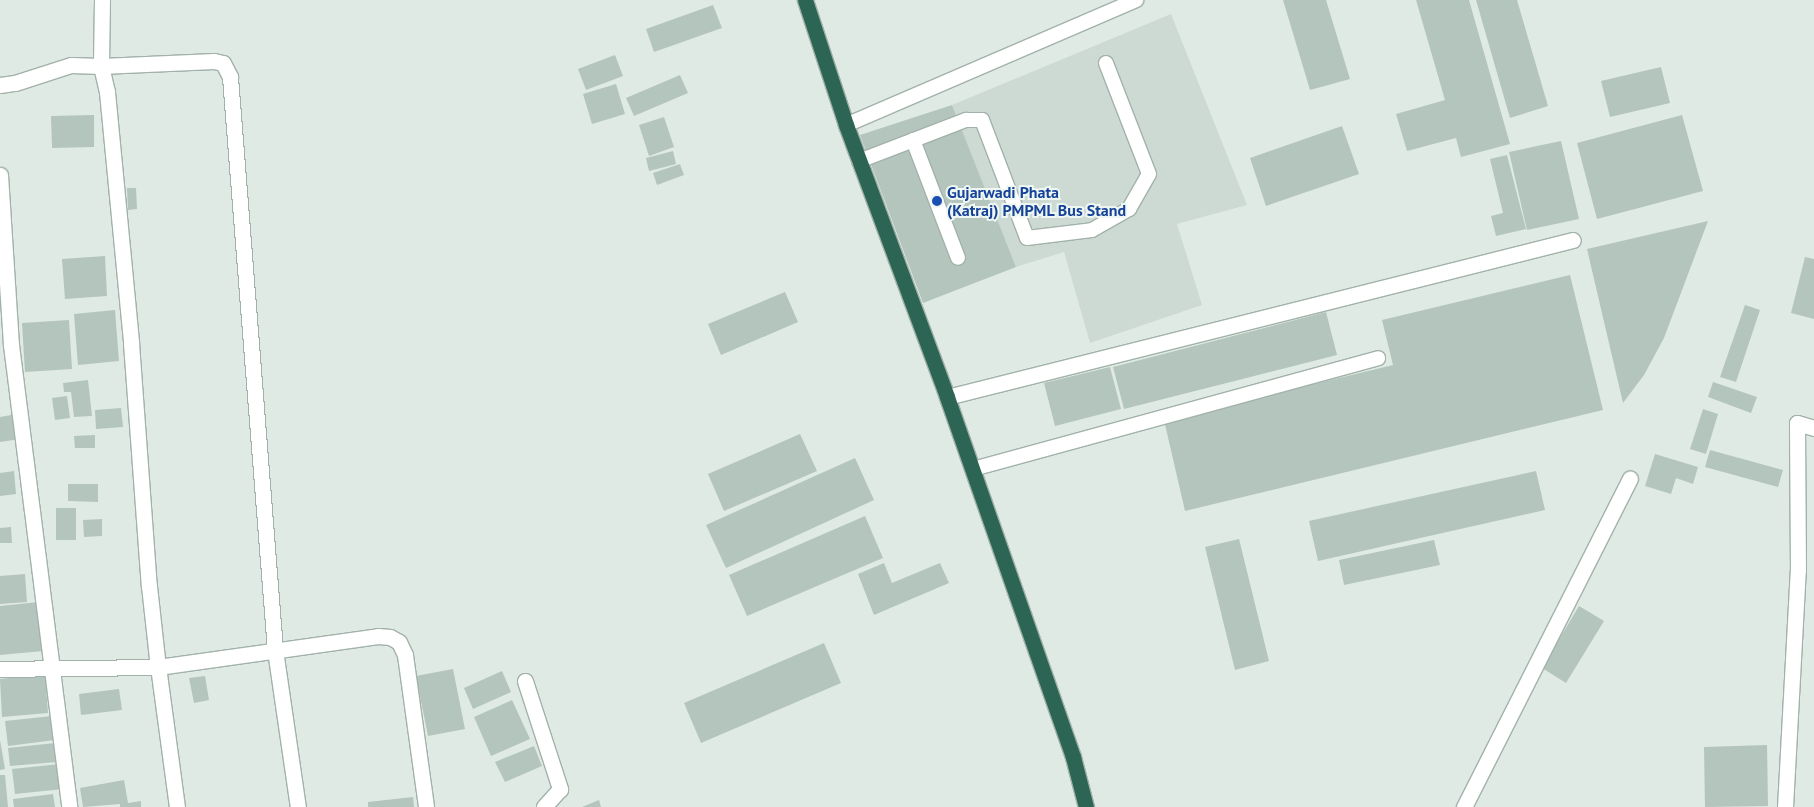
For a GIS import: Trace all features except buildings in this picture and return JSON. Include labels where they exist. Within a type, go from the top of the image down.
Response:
[{"type":"highway","points":[[805,0],[846,125],[973,469],[1073,757],[1086,807]]},
{"type":"street","points":[[102,0],[101,66],[107,92],[131,343],[149,586],[177,807]]},
{"type":"street","points":[[0,85],[15,83],[71,65],[101,66],[214,61],[223,63],[228,69],[275,650],[298,807]]},
{"type":"street","points":[[0,176],[11,345],[69,807]]},
{"type":"street","points":[[947,397],[1573,240]]},
{"type":"street","points":[[1785,807],[1798,570],[1797,423],[1814,428]]},
{"type":"street","points":[[1464,807],[1630,479]]},
{"type":"street","points":[[0,669],[158,667],[378,636],[390,637],[399,642],[405,655],[426,807]]},
{"type":"street","points":[[525,681],[560,789],[544,807]]},
{"type":"lane","points":[[846,125],[1136,0]]},
{"type":"lane","points":[[859,161],[966,120],[982,120],[1027,238],[1092,230],[1130,209],[1150,174],[1106,63]]},
{"type":"lane","points":[[913,140],[958,258]]},
{"type":"lane","points":[[973,469],[1378,358]]},
{"type":"shaded area","points":[[1171,14],[1247,205],[1177,224],[1202,305],[1090,343],[1064,252],[1016,267],[952,105]]},
{"type":"place","name":"Gujarwadi Phata (Katraj) PMPML Bus Stand","points":[[937,201]]}]
